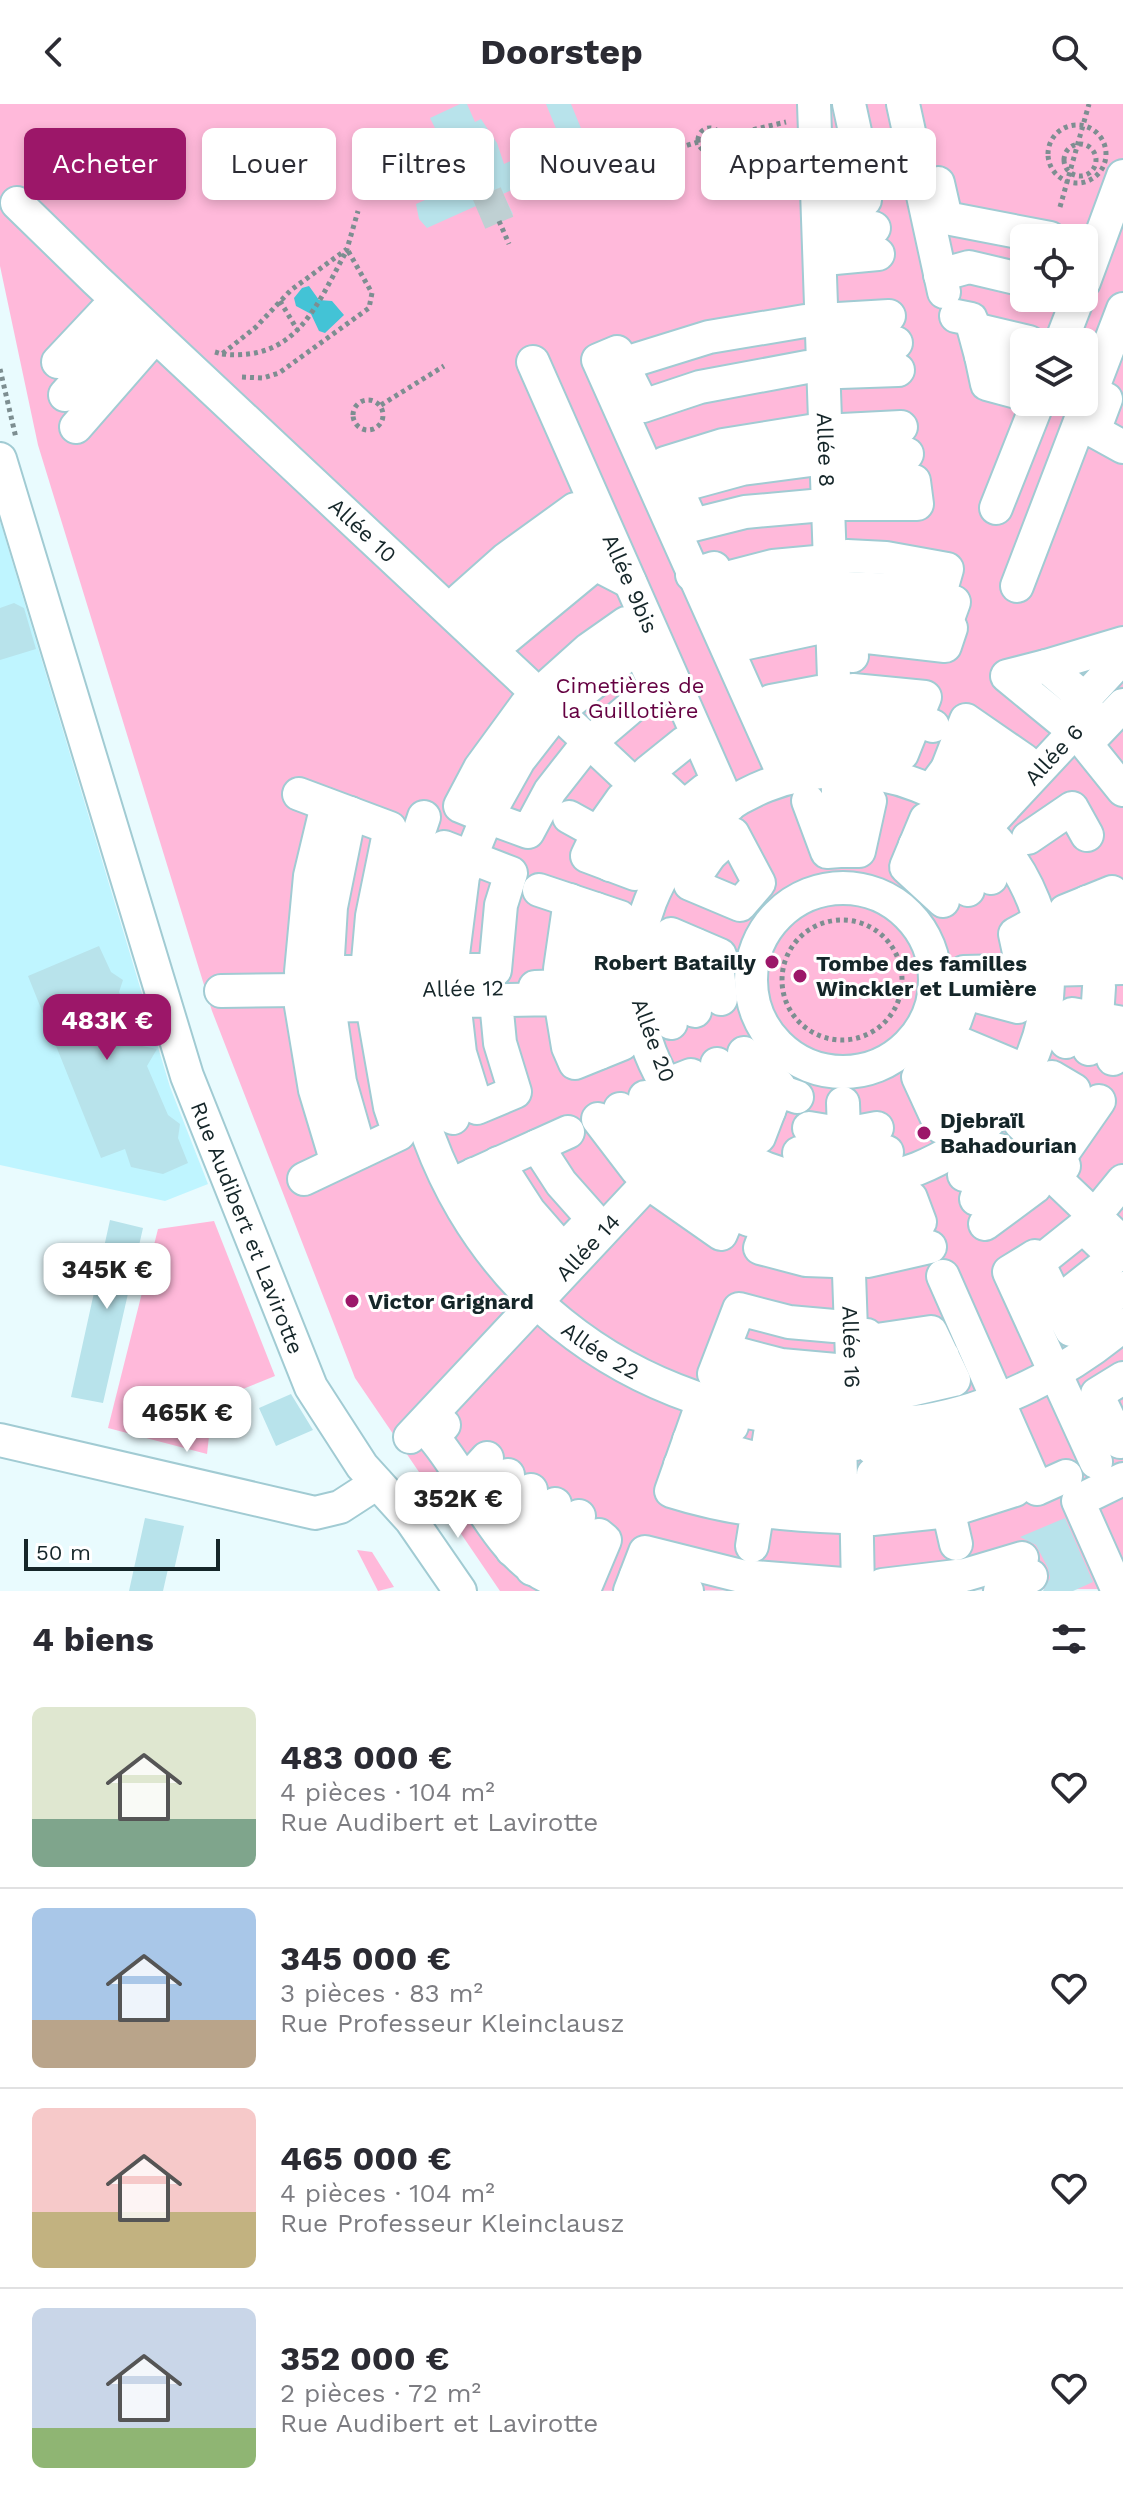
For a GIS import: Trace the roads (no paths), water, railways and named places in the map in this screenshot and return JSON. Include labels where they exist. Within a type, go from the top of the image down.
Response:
[{"type":"street","points":[[903,104],[959,314],[987,384],[1010,390]]},
{"type":"street","points":[[1098,244],[1123,176]]},
{"type":"street","points":[[938,183],[946,218],[1010,230]]},
{"type":"street","name":"Allée 8","points":[[844,200],[848,743]]},
{"type":"street","points":[[834,244],[872,228],[831,205],[845,495],[898,559],[947,569],[942,612]]},
{"type":"street","name":"Allée 10","points":[[7,209],[665,829]]},
{"type":"street","points":[[953,245],[1010,258]]},
{"type":"street","points":[[959,314],[969,267],[1010,277]]},
{"type":"street","points":[[1017,586],[1111,398],[1123,309]]},
{"type":"street","points":[[58,362],[105,312],[134,331],[145,348],[76,427]]},
{"type":"street","points":[[959,314],[1010,334]]},
{"type":"street","points":[[959,314],[1010,356]]},
{"type":"street","points":[[65,395],[134,331]]},
{"type":"street","points":[[625,388],[727,380],[805,332]]},
{"type":"street","points":[[625,388],[709,337],[805,332]]},
{"type":"street","points":[[805,332],[821,530]]},
{"type":"street","points":[[839,346],[895,343],[839,346]]},
{"type":"street","name":"Allée 9bis","points":[[533,362],[583,510],[707,775]]},
{"type":"street","points":[[625,388],[720,597],[778,740],[794,722],[820,718]]},
{"type":"street","points":[[1111,398],[1094,431],[1123,447]]},
{"type":"street","points":[[996,508],[998,469],[1030,416]]},
{"type":"street","points":[[845,495],[904,441]]},
{"type":"street","points":[[667,480],[723,445],[821,530],[897,590],[942,612],[951,628],[945,646],[850,635],[852,656]]},
{"type":"street","name":"Rue Audibert et Lavirotte","points":[[0,459],[187,1076],[311,1387],[331,1423],[377,1483],[411,1520],[460,1591]]},
{"type":"street","points":[[667,480],[756,495],[821,530]]},
{"type":"street","points":[[601,567],[592,567],[565,586],[506,638],[461,599],[506,559],[583,510],[601,567],[636,625]]},
{"type":"street","points":[[720,597],[773,566],[821,530]]},
{"type":"street","points":[[587,717],[636,625]]},
{"type":"street","points":[[587,717],[636,625]]},
{"type":"street","points":[[1080,656],[1109,678],[1063,722],[1007,676],[1123,643]]},
{"type":"street","name":"Allée 6","points":[[994,837],[1109,678]]},
{"type":"street","points":[[848,743],[925,697],[937,751],[994,837]]},
{"type":"street","points":[[587,717],[657,781],[707,775]]},
{"type":"street","points":[[1118,722],[1086,744],[1123,790]]},
{"type":"street","points":[[476,986],[458,899],[482,862],[499,822],[535,783],[554,731],[498,741],[460,806],[499,822]]},
{"type":"street","name":"Allée 20","points":[[778,740],[848,743],[895,778],[937,751],[1010,859],[1039,921],[1089,998],[1047,1006],[1036,1051],[1000,1060],[987,1110],[974,1136],[926,1166],[836,1135],[823,1184],[675,1142],[633,1102],[638,1009],[608,981],[661,882],[665,829],[707,775],[778,740]]},
{"type":"street","points":[[848,743],[902,754],[937,751]]},
{"type":"street","points":[[808,801],[827,852],[859,851],[870,801],[848,743]]},
{"type":"street","points":[[338,809],[360,893],[312,972],[308,891],[338,809]]},
{"type":"street","name":"Allée 22","points":[[424,817],[410,859],[401,905],[396,988],[409,1067],[464,1113],[496,1164],[483,1241],[534,1303],[608,1358],[645,1378],[723,1407],[770,1450],[866,1448],[923,1421],[1001,1448],[1097,1397],[1123,1325]]},
{"type":"street","points":[[569,817],[598,833],[665,829],[733,834],[746,859],[714,894],[690,884],[665,829]]},
{"type":"street","points":[[598,833],[587,856],[610,865],[665,829]]},
{"type":"street","points":[[464,1113],[454,1001],[495,970],[501,905],[511,873],[482,862]]},
{"type":"street","points":[[855,887],[873,892],[900,907],[927,940],[935,968],[930,1012],[918,1034],[901,1051],[879,1064],[862,1070],[835,1072],[809,1065],[791,1056],[772,1039],[757,1014],[751,974],[757,946],[768,926],[804,896],[830,888],[855,887]]},
{"type":"street","points":[[476,986],[560,999],[568,1047],[575,1063],[599,1053],[608,981],[583,904],[539,890]]},
{"type":"street","points":[[1089,998],[1107,893]]},
{"type":"street","points":[[1089,998],[1065,911],[1107,893]]},
{"type":"street","points":[[671,934],[696,945],[689,978],[696,1011],[608,981],[671,934]]},
{"type":"street","points":[[960,1007],[964,972],[1089,998]]},
{"type":"street","name":"Allée 12","points":[[221,991],[608,981]]},
{"type":"street","points":[[426,1003],[438,1073],[464,1113]]},
{"type":"street","points":[[343,1005],[367,1078],[360,1152],[315,1090],[301,1006],[343,1005]]},
{"type":"street","points":[[731,1058],[779,1086],[836,1135],[865,1207],[868,1261],[930,1247]]},
{"type":"street","points":[[1000,1060],[929,1100],[941,1127],[987,1110],[1039,1166],[1116,1227]]},
{"type":"street","points":[[833,1235],[787,1230],[757,1210],[740,1187],[675,1142],[633,1102],[691,1075],[723,1111],[759,1137],[836,1135]]},
{"type":"street","points":[[1039,1166],[999,1150],[975,1199],[1035,1187],[1039,1166],[1099,1101]]},
{"type":"street","points":[[496,1164],[568,1132]]},
{"type":"street","name":"Allée 16","points":[[836,1135],[844,1349],[866,1448],[858,1591]]},
{"type":"street","points":[[615,1194],[675,1142]]},
{"type":"street","name":"Allée 14","points":[[410,1437],[534,1303],[675,1142]]},
{"type":"street","points":[[304,1179],[360,1152]]},
{"type":"street","points":[[496,1164],[561,1183],[593,1219],[572,1241],[529,1211],[496,1164]]},
{"type":"street","points":[[1047,1282],[1083,1227],[1116,1227]]},
{"type":"street","points":[[1047,1282],[1116,1227]]},
{"type":"street","points":[[1119,1584],[1078,1501],[1110,1470],[1097,1397],[1009,1272],[1035,1256],[1071,1330],[1123,1288]]},
{"type":"street","points":[[943,1276],[1001,1448],[1037,1489],[1066,1476]]},
{"type":"street","points":[[770,1450],[714,1374],[739,1309],[789,1322],[844,1349]]},
{"type":"street","points":[[728,1337],[781,1365],[844,1349],[867,1335],[870,1341],[937,1344]]},
{"type":"street","points":[[744,1571],[770,1450],[844,1349]]},
{"type":"street","points":[[1097,1397],[1123,1359]]},
{"type":"street","points":[[770,1450],[685,1452],[698,1415],[770,1450],[841,1478],[840,1439],[770,1450]]},
{"type":"street","points":[[0,1440],[315,1513],[340,1507],[377,1483]]},
{"type":"street","points":[[866,1448],[941,1479],[1001,1448]]},
{"type":"street","points":[[941,1479],[1001,1448]]},
{"type":"street","points":[[941,1479],[956,1544]]},
{"type":"street","points":[[687,1591],[633,1583],[645,1552],[744,1571],[843,1584],[843,1591]]},
{"type":"street","points":[[883,1591],[882,1585],[965,1575],[1015,1581]]},
{"type":"street","points":[[935,1591],[965,1575]]},
{"type":"water","points":[[309,286],[319,300],[332,301],[344,315],[325,333],[319,331],[311,314],[296,306],[294,298],[302,288]]},
{"type":"tunnel","points":[[479,214],[507,202]]},
{"type":"place","name":"Robert Batailly","points":[[772,962]]},
{"type":"place","name":"Tombe des familles Winckler et Lumière","points":[[800,976]]},
{"type":"place","name":"Djebraïl Bahadourian","points":[[924,1133]]},
{"type":"place","name":"Victor Grignard","points":[[352,1301]]},
{"type":"park label","name":"Cimetières de la Guillotière","points":[[630,698]]}]
